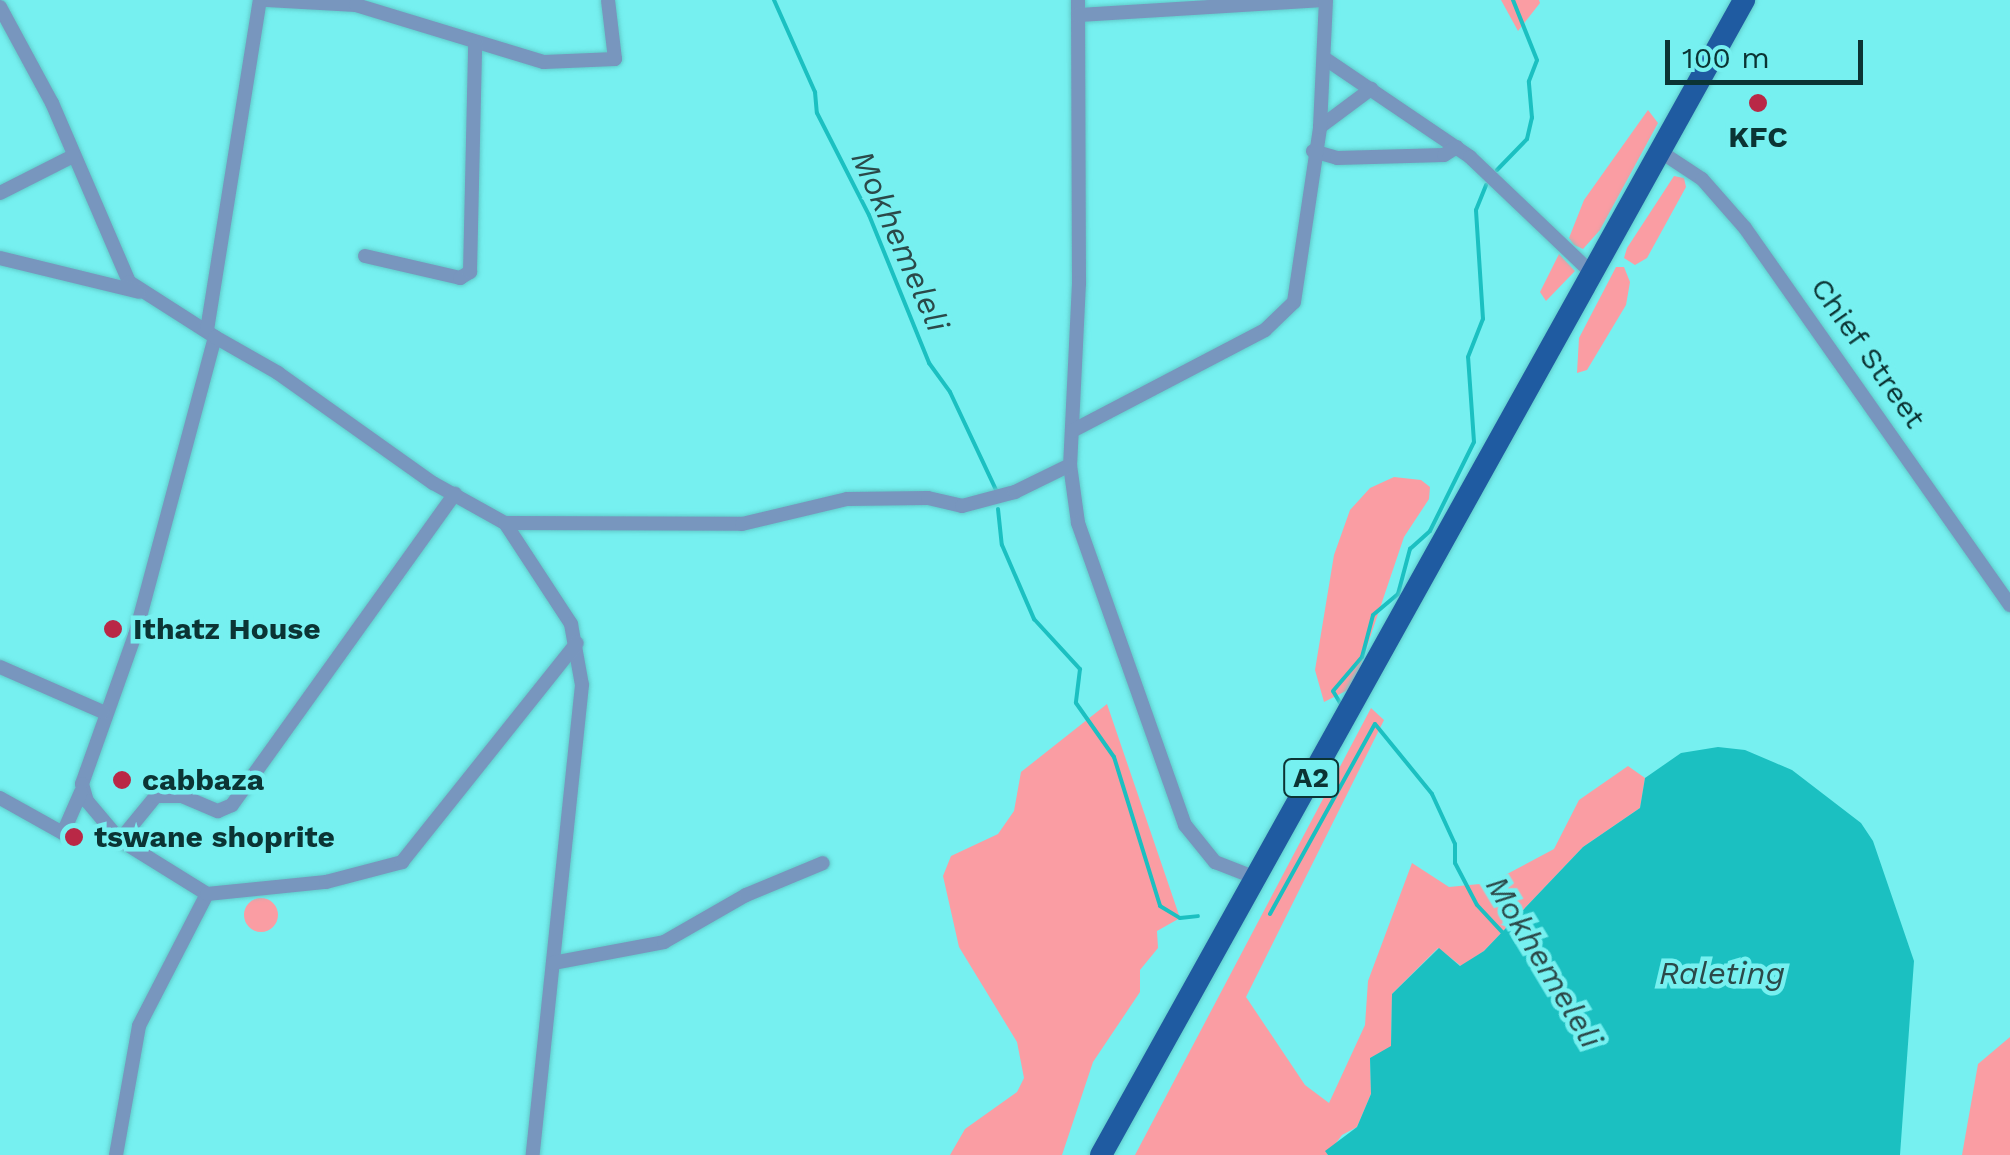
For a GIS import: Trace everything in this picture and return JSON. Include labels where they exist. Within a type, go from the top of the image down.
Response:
[{"type":"main road","name":"A2","points":[[1101,1155],[1744,0]]},
{"type":"street","points":[[0,798],[63,833],[82,792],[102,712],[135,636],[211,334],[264,0],[356,5],[544,62],[612,61],[608,0]]},
{"type":"street","points":[[1072,431],[1265,330],[1294,302],[1327,60],[1324,0],[1078,7],[1070,465],[1078,522],[1185,825],[1215,862],[1256,878]]},
{"type":"street","points":[[0,7],[139,292]]},
{"type":"street","points":[[365,256],[460,278],[470,272],[475,44]]},
{"type":"street","points":[[1327,60],[1457,147],[1593,274]]},
{"type":"street","points":[[1320,127],[1370,89]]},
{"type":"street","points":[[1313,151],[1337,158],[1444,155],[1457,147]]},
{"type":"street","name":"Chief Street","points":[[1660,152],[1702,179],[1745,228],[2010,604]]},
{"type":"street","points":[[0,192],[73,156]]},
{"type":"street","points":[[0,258],[139,292],[278,373],[455,494],[505,523],[560,602],[577,644],[580,698],[534,1155]]},
{"type":"street","points":[[505,523],[742,524],[847,499],[928,498],[962,506],[1015,492],[1070,465]]},
{"type":"street","points":[[120,840],[156,796],[182,796],[218,811],[232,805],[455,494]]},
{"type":"street","points":[[82,792],[120,840],[207,894],[326,882],[402,862],[577,644]]},
{"type":"street","points":[[0,667],[102,712]]},
{"type":"street","points":[[553,963],[664,942],[746,895],[823,863]]},
{"type":"street","points":[[116,1155],[139,1026],[207,894]]},
{"type":"shaded area","points":[[1501,0],[1539,0],[1540,3],[1518,31]]},
{"type":"shaded area","points":[[1648,110],[1658,123],[1600,230],[1583,249],[1574,245],[1569,238],[1584,200]]},
{"type":"shaded area","points":[[1674,176],[1684,178],[1686,187],[1647,258],[1635,265],[1624,258],[1627,248]]},
{"type":"shaded area","points":[[1559,254],[1575,271],[1546,301],[1540,292]]},
{"type":"shaded area","points":[[1616,267],[1624,267],[1630,282],[1626,305],[1587,370],[1577,373],[1579,338]]},
{"type":"shaded area","points":[[1394,477],[1421,480],[1430,487],[1429,499],[1404,537],[1357,676],[1348,690],[1324,702],[1315,670],[1334,555],[1350,510],[1370,488]]},
{"type":"shaded area","points":[[1107,704],[1180,918],[1157,931],[1158,948],[1140,970],[1140,992],[1093,1062],[1062,1155],[950,1155],[965,1129],[1017,1092],[1024,1078],[1017,1042],[959,947],[943,876],[951,856],[998,834],[1014,811],[1021,772]]},
{"type":"shaded area","points":[[1371,708],[1384,720],[1246,997],[1305,1085],[1329,1103],[1365,1025],[1368,981],[1412,863],[1449,887],[1490,883],[1554,849],[1579,800],[1628,766],[1645,778],[1640,808],[1583,847],[1484,951],[1461,966],[1438,948],[1392,994],[1391,1047],[1370,1058],[1371,1094],[1357,1127],[1342,1135],[1327,1155],[1135,1155]]},
{"type":"shaded area","points":[[261,898],[273,903],[278,915],[273,927],[261,932],[249,927],[244,915],[249,903]]},
{"type":"shaded area","points":[[2010,1037],[2010,1155],[1962,1155],[1978,1064]]},
{"type":"water","name":"Raleting","points":[[1718,747],[1745,750],[1792,770],[1861,823],[1873,841],[1914,961],[1900,1155],[1328,1155],[1325,1151],[1357,1127],[1371,1094],[1370,1058],[1391,1046],[1392,994],[1439,948],[1460,966],[1484,951],[1583,847],[1640,808],[1645,778],[1681,753]]},
{"type":"waterway","name":"Mokhemeleli","points":[[774,0],[815,92],[817,113],[869,215],[929,363],[950,392],[997,492]]},
{"type":"waterway","points":[[1497,170],[1527,139],[1532,118],[1529,81],[1537,60],[1513,0]]},
{"type":"waterway","points":[[1342,706],[1333,691],[1362,657],[1373,615],[1398,594],[1410,549],[1430,531],[1474,442],[1468,357],[1483,319],[1476,210],[1486,185]]},
{"type":"waterway","name":"Mokhemeleli","points":[[998,509],[1002,545],[1034,619],[1080,669],[1076,703],[1114,757],[1160,906],[1180,918],[1198,916]]},
{"type":"waterway","name":"Mokhemeleli","points":[[1270,914],[1375,724],[1432,794],[1455,844],[1455,863],[1477,905],[1502,932]]},
{"type":"place","name":"KFC","points":[[1758,103]]},
{"type":"place","name":"Ithatz House","points":[[113,629]]},
{"type":"place","name":"cabbaza","points":[[122,780]]},
{"type":"place","name":"tswane shoprite","points":[[74,837]]}]
